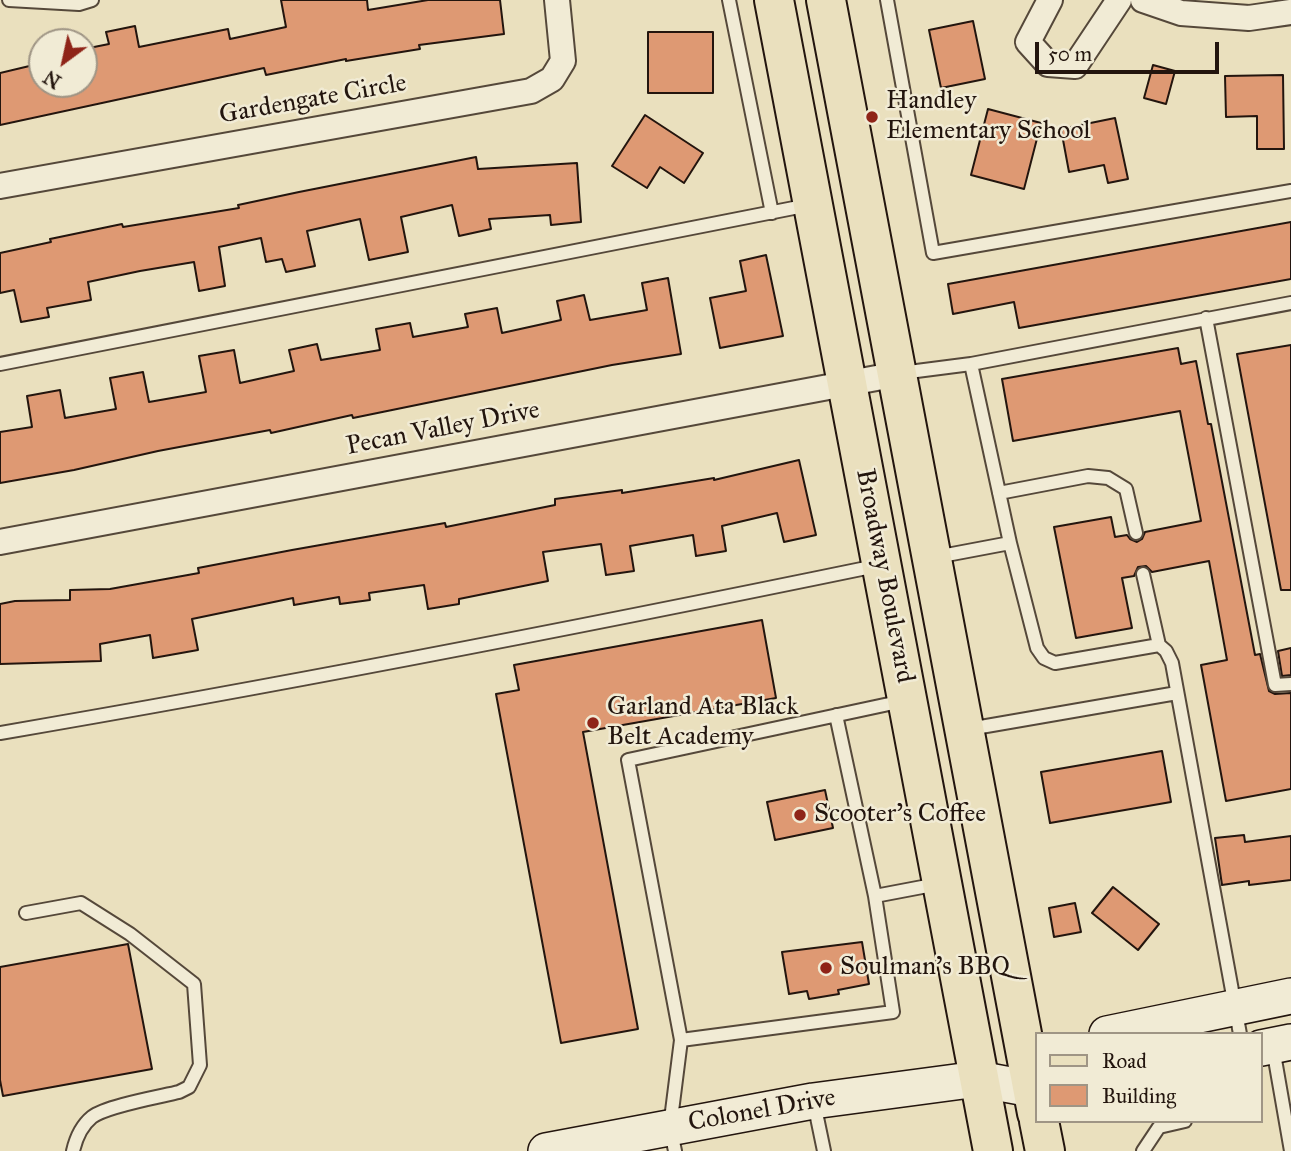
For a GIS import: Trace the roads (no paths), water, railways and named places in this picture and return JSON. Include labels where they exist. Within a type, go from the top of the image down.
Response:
[{"type":"main road","name":"Broadway Boulevard","points":[[774,0],[993,1151]]},
{"type":"main road","name":"Broadway Boulevard","points":[[826,0],[965,729],[1031,1050],[1036,1095]]},
{"type":"main road","points":[[911,718],[965,729]]},
{"type":"main road","name":"Broadway Boulevard","points":[[1040,1123],[1045,1151]]},
{"type":"street","name":"Gardengate Circle","points":[[0,186],[531,91],[552,79],[564,61],[557,0]]},
{"type":"street","points":[[1050,0],[1028,42],[1048,64],[1075,66],[1119,0]]},
{"type":"street","points":[[1143,0],[1181,13],[1249,18],[1291,12]]},
{"type":"street","name":"Pecan Valley Drive","points":[[0,542],[898,374]]},
{"type":"street","points":[[1262,1032],[1291,996]]},
{"type":"street","name":"Colonel Drive","points":[[547,1151],[673,1139],[813,1101],[978,1079],[1031,1050]]},
{"type":"street","name":"Colonel Drive","points":[[978,1079],[1036,1104]]},
{"type":"lane","points":[[9,0],[79,4],[92,0]]},
{"type":"lane","points":[[729,0],[772,213]]},
{"type":"lane","points":[[887,0],[933,253],[1291,191]]},
{"type":"lane","points":[[0,364],[813,204]]},
{"type":"lane","points":[[898,374],[971,365],[1291,303]]},
{"type":"lane","points":[[1206,318],[1275,685],[1291,684]]},
{"type":"lane","points":[[971,365],[1010,543],[1037,648],[1044,658],[1055,663],[1159,645]]},
{"type":"lane","points":[[999,493],[1088,476],[1108,478],[1126,489],[1136,533]]},
{"type":"lane","points":[[932,558],[1010,543]]},
{"type":"lane","points":[[0,733],[258,689],[882,565]]},
{"type":"lane","points":[[1143,574],[1159,645],[1166,651],[1172,663],[1259,1032]]},
{"type":"lane","points":[[965,729],[1178,693]]},
{"type":"lane","points":[[681,1040],[893,1012],[876,896],[836,715]]},
{"type":"lane","points":[[673,1139],[681,1040],[628,760],[836,715],[911,718]]},
{"type":"lane","points":[[876,896],[942,883]]},
{"type":"lane","points":[[26,913],[81,903],[130,934],[194,984],[200,1065],[189,1087],[95,1115],[84,1125],[76,1138],[73,1151]]},
{"type":"lane","points":[[1263,1047],[1290,1151]]},
{"type":"lane","points":[[813,1101],[824,1151]]},
{"type":"lane","points":[[1143,1151],[1158,1127],[1176,1123]]},
{"type":"place","name":"Handley Elementary School","points":[[872,117]]},
{"type":"place","name":"Garland Ata Black Belt Academy","points":[[593,723]]},
{"type":"place","name":"Scooter's Coffee","points":[[800,815]]},
{"type":"place","name":"Soulman's BBQ","points":[[826,968]]}]
